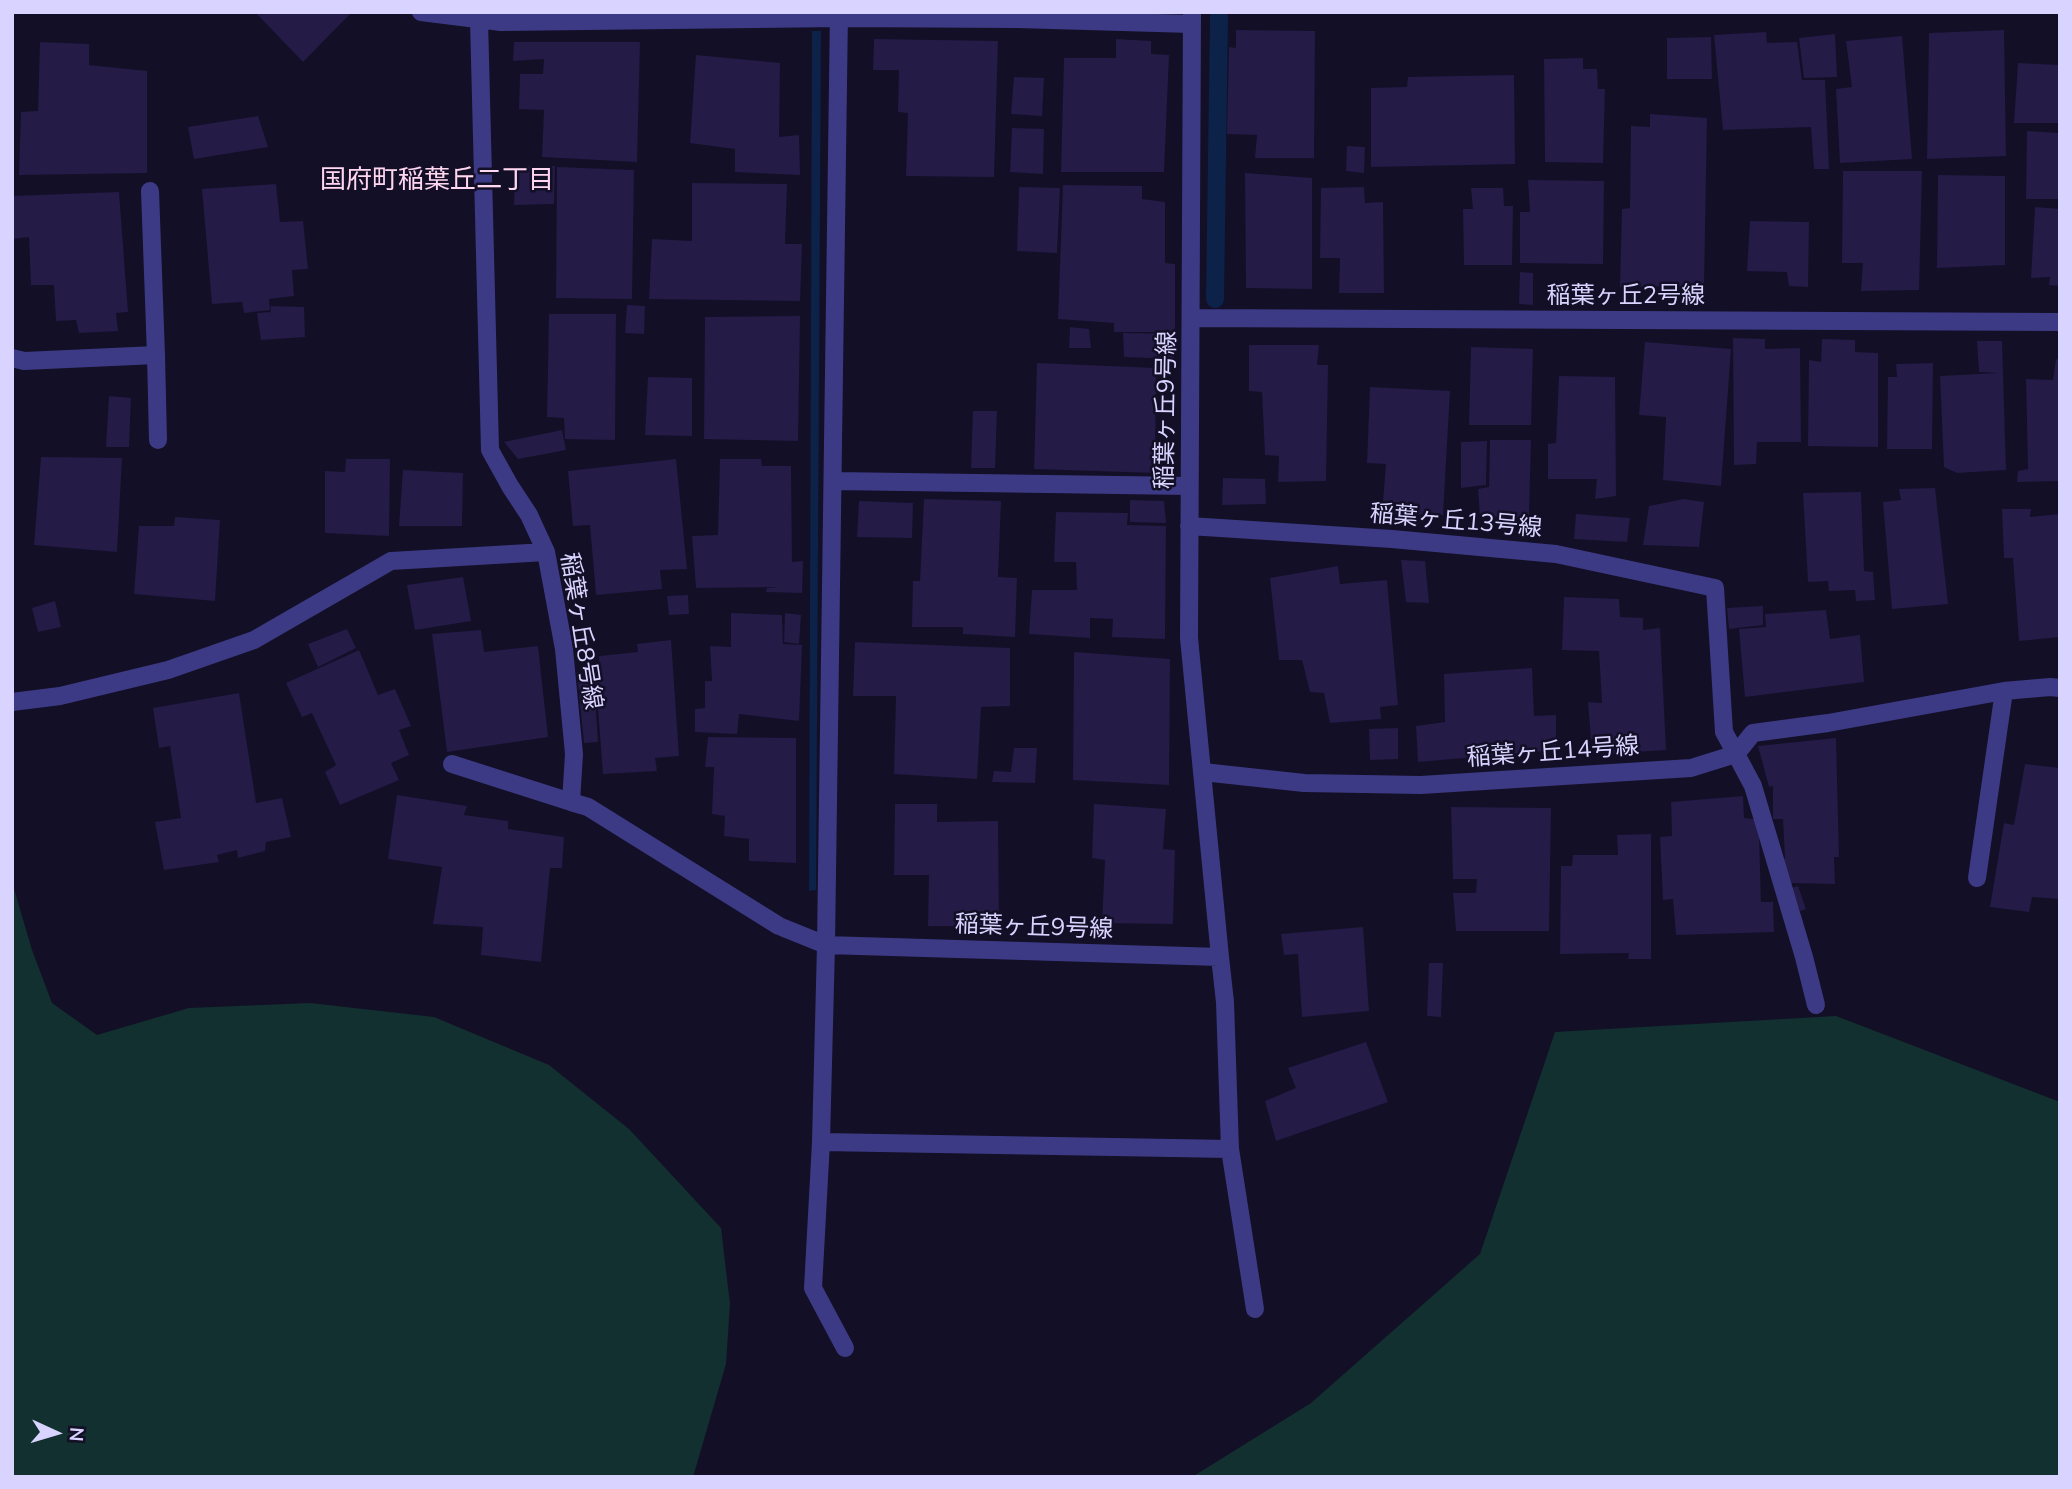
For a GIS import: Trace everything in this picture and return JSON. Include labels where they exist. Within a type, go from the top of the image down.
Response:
[{"type":"street","points":[[421,12],[501,22],[839,15],[1017,19],[1192,18]]},
{"type":"street","points":[[839,15],[826,945],[821,1142],[813,1288],[845,1348]]},
{"type":"street","name":"稲葉ヶ丘9号線","points":[[826,945],[1220,957],[1189,638],[1192,18]]},
{"type":"street","name":"稲葉ヶ丘8号線","points":[[479,20],[490,450],[529,515],[546,552],[564,649],[574,754],[571,802]]},
{"type":"street","points":[[150,191],[158,440]]},
{"type":"street","name":"稲葉ヶ丘2号線","points":[[1191,318],[2060,322]]},
{"type":"street","points":[[12,358],[24,361],[156,355]]},
{"type":"street","points":[[833,481],[1189,486]]},
{"type":"street","name":"稲葉ヶ丘13号線","points":[[1189,526],[1392,539],[1556,554],[1715,588],[1724,732],[1736,754]]},
{"type":"street","points":[[12,702],[60,696],[168,670],[254,640],[391,561],[546,552]]},
{"type":"street","points":[[1816,1006],[1753,786],[1736,754],[1753,733],[1828,723],[2004,691],[2060,688]]},
{"type":"street","points":[[1977,878],[2004,691]]},
{"type":"street","name":"稲葉ヶ丘14号線","points":[[1203,772],[1304,783],[1421,785],[1691,768],[1736,754]]},
{"type":"street","points":[[452,764],[588,807],[779,926],[826,945]]},
{"type":"street","points":[[1220,957],[1225,1002],[1230,1149],[1255,1309]]},
{"type":"street","points":[[821,1142],[1230,1149]]},
{"type":"green space","points":[[12,882],[32,950],[52,1003],[97,1035],[189,1008],[310,1003],[434,1017],[549,1065],[629,1129],[721,1228],[730,1304],[726,1364],[693,1477],[12,1477]]},
{"type":"green space","points":[[1836,1016],[2060,1102],[2060,1477],[1192,1477],[1311,1403],[1480,1254],[1555,1032]]},
{"type":"water","points":[[812,31],[821,31],[816,890],[809,891]]},
{"type":"building","points":[[255,12],[352,12],[303,62]]},
{"type":"building","points":[[1236,30],[1315,31],[1314,158],[1255,158],[1257,135],[1227,134],[1229,47],[1236,48]]},
{"type":"building","points":[[2004,30],[2006,156],[1927,159],[1929,33]]},
{"type":"building","points":[[1766,32],[1767,43],[1797,42],[1802,80],[1825,80],[1829,169],[1814,169],[1811,127],[1723,130],[1714,35]]},
{"type":"building","points":[[1835,34],[1837,77],[1804,78],[1799,38]]},
{"type":"building","points":[[1902,36],[1912,159],[1840,163],[1836,89],[1852,87],[1846,41]]},
{"type":"building","points":[[1711,37],[1712,79],[1667,79],[1667,38]]},
{"type":"building","points":[[874,39],[998,41],[994,177],[906,176],[908,113],[898,112],[899,70],[873,70]]},
{"type":"building","points":[[1116,39],[1151,41],[1151,54],[1169,55],[1164,172],[1061,172],[1064,58],[1116,58]]},
{"type":"building","points":[[40,42],[89,44],[89,65],[147,71],[147,173],[19,175],[21,112],[38,111]]},
{"type":"building","points":[[514,42],[640,42],[637,162],[542,157],[544,110],[519,109],[520,74],[543,74],[544,59],[513,61]]},
{"type":"building","points":[[696,55],[780,63],[779,137],[799,135],[800,175],[735,172],[735,149],[690,143]]},
{"type":"building","points":[[1583,58],[1583,69],[1597,69],[1598,89],[1605,89],[1603,163],[1545,162],[1544,59]]},
{"type":"building","points":[[2018,63],[2060,65],[2060,123],[2014,123]]},
{"type":"building","points":[[1514,75],[1515,164],[1371,167],[1371,88],[1407,87],[1408,77]]},
{"type":"building","points":[[1014,77],[1044,78],[1042,116],[1011,114]]},
{"type":"building","points":[[1650,114],[1707,118],[1704,286],[1620,287],[1622,209],[1630,208],[1631,126],[1650,127]]},
{"type":"building","points":[[258,116],[268,147],[194,159],[188,127]]},
{"type":"building","points":[[1012,128],[1044,129],[1043,174],[1010,172]]},
{"type":"building","points":[[2027,131],[2060,133],[2060,199],[2026,199]]},
{"type":"building","points":[[1347,146],[1365,147],[1364,173],[1346,171]]},
{"type":"building","points":[[515,166],[555,166],[554,204],[514,205]]},
{"type":"building","points":[[557,167],[634,170],[632,299],[556,298]]},
{"type":"building","points":[[1843,171],[1922,171],[1919,290],[1861,291],[1863,263],[1842,263]]},
{"type":"building","points":[[1245,173],[1312,178],[1312,289],[1246,288]]},
{"type":"building","points":[[1938,175],[2005,176],[2005,265],[1937,268]]},
{"type":"building","points":[[1528,180],[1604,181],[1603,264],[1520,263],[1520,212],[1530,212]]},
{"type":"building","points":[[692,183],[787,184],[785,244],[802,244],[800,301],[649,299],[652,239],[692,241]]},
{"type":"building","points":[[276,184],[280,222],[303,221],[308,269],[292,270],[294,296],[269,299],[270,310],[244,313],[242,302],[212,304],[202,189]]},
{"type":"building","points":[[1063,185],[1142,186],[1142,199],[1165,202],[1165,263],[1175,264],[1175,332],[1114,332],[1114,323],[1058,319]]},
{"type":"building","points":[[1019,187],[1060,188],[1057,253],[1017,251]]},
{"type":"building","points":[[1364,187],[1365,203],[1383,202],[1384,293],[1339,293],[1340,258],[1320,258],[1321,188]]},
{"type":"building","points":[[1471,188],[1503,188],[1504,206],[1513,206],[1512,265],[1464,265],[1463,209],[1473,209]]},
{"type":"building","points":[[119,192],[128,312],[116,313],[118,331],[79,333],[76,320],[56,321],[54,285],[31,285],[29,237],[12,239],[12,196]]},
{"type":"building","points":[[2035,207],[2060,209],[2060,286],[2049,285],[2050,277],[2031,278]]},
{"type":"building","points":[[1750,221],[1809,222],[1808,287],[1789,286],[1787,272],[1747,271]]},
{"type":"building","points":[[1520,272],[1533,273],[1533,305],[1519,304]]},
{"type":"building","points":[[627,305],[645,306],[644,334],[625,333]]},
{"type":"building","points":[[271,306],[304,307],[305,337],[261,340],[257,313],[270,312],[270,317]]},
{"type":"building","points":[[549,314],[616,314],[615,440],[565,439],[564,418],[547,417]]},
{"type":"building","points":[[800,316],[798,441],[704,439],[705,317]]},
{"type":"building","points":[[1070,327],[1089,329],[1091,348],[1069,348]]},
{"type":"building","points":[[1123,333],[1175,334],[1174,359],[1124,357]]},
{"type":"building","points":[[1733,338],[1765,339],[1765,349],[1800,348],[1801,442],[1757,442],[1756,464],[1734,465]]},
{"type":"building","points":[[1822,339],[1855,340],[1855,352],[1878,353],[1878,447],[1808,446],[1809,360],[1821,362]]},
{"type":"building","points":[[1977,341],[2002,341],[2006,470],[1957,473],[1944,467],[1940,376],[1998,373],[1979,372]]},
{"type":"building","points":[[1645,342],[1731,349],[1721,486],[1663,480],[1666,417],[1639,415]]},
{"type":"building","points":[[1249,345],[1319,345],[1317,365],[1328,365],[1326,481],[1278,482],[1279,456],[1265,455],[1262,392],[1249,391]]},
{"type":"building","points":[[1471,347],[1533,349],[1531,425],[1469,425]]},
{"type":"building","points":[[2056,359],[2060,360],[2060,481],[2017,482],[2018,471],[2028,469],[2026,379],[2053,380]]},
{"type":"building","points":[[1037,363],[1156,368],[1155,473],[1034,469]]},
{"type":"building","points":[[1933,363],[1932,449],[1887,449],[1888,377],[1897,377],[1896,364]]},
{"type":"building","points":[[1559,376],[1615,377],[1616,496],[1595,499],[1597,479],[1548,479],[1548,444],[1556,443]]},
{"type":"building","points":[[648,377],[692,378],[692,436],[645,435]]},
{"type":"building","points":[[1370,387],[1450,391],[1443,515],[1382,514],[1386,464],[1367,463]]},
{"type":"building","points":[[109,396],[131,398],[129,447],[106,447]]},
{"type":"building","points":[[973,411],[997,411],[995,468],[971,468]]},
{"type":"building","points":[[562,430],[566,450],[518,459],[504,442]]},
{"type":"building","points":[[1490,440],[1531,440],[1529,518],[1480,516],[1478,489],[1489,487]]},
{"type":"building","points":[[1487,441],[1486,485],[1461,488],[1461,442]]},
{"type":"building","points":[[41,457],[122,458],[117,552],[34,545]]},
{"type":"building","points":[[346,459],[390,459],[389,536],[325,533],[325,471],[345,472]]},
{"type":"building","points":[[676,459],[687,569],[660,570],[662,589],[596,595],[590,525],[573,526],[568,471]]},
{"type":"building","points":[[720,459],[761,459],[762,466],[791,466],[792,562],[803,561],[802,593],[766,592],[767,588],[779,587],[696,588],[692,536],[718,535]]},
{"type":"building","points":[[403,470],[463,473],[462,526],[399,526]]},
{"type":"building","points":[[1223,478],[1265,479],[1266,504],[1222,505]]},
{"type":"building","points":[[1935,488],[1948,604],[1892,609],[1883,502],[1901,500],[1899,489]]},
{"type":"building","points":[[1861,492],[1864,571],[1873,572],[1875,600],[1856,601],[1855,590],[1829,591],[1828,581],[1808,582],[1803,493]]},
{"type":"building","points":[[924,499],[1001,501],[998,577],[1017,578],[1015,637],[963,634],[963,627],[912,627],[913,581],[920,581]]},
{"type":"building","points":[[1684,499],[1704,502],[1699,547],[1643,545],[1649,506]]},
{"type":"building","points":[[1130,500],[1164,501],[1166,523],[1130,522]]},
{"type":"building","points":[[859,501],[913,503],[912,538],[857,537]]},
{"type":"building","points":[[2002,509],[2031,509],[2030,517],[2060,514],[2060,637],[2019,641],[2013,558],[2004,558]]},
{"type":"building","points":[[1056,512],[1128,513],[1127,525],[1166,526],[1165,639],[1112,637],[1113,619],[1090,618],[1090,638],[1029,634],[1032,590],[1077,590],[1076,562],[1054,562]]},
{"type":"building","points":[[1576,514],[1630,518],[1627,542],[1574,539]]},
{"type":"building","points":[[175,517],[220,520],[215,601],[134,594],[139,526],[174,526]]},
{"type":"building","points":[[1401,560],[1425,561],[1429,603],[1406,602]]},
{"type":"building","points":[[1338,566],[1340,584],[1387,580],[1398,705],[1380,707],[1381,719],[1330,723],[1324,693],[1310,692],[1302,660],[1279,660],[1270,578]]},
{"type":"building","points":[[463,577],[471,621],[415,630],[407,585]]},
{"type":"building","points":[[688,595],[689,614],[669,615],[667,596]]},
{"type":"building","points":[[1564,597],[1619,599],[1620,617],[1643,618],[1643,630],[1660,628],[1666,750],[1605,754],[1602,739],[1591,739],[1588,702],[1602,703],[1599,651],[1562,650]]},
{"type":"building","points":[[55,601],[61,627],[38,632],[32,608]]},
{"type":"building","points":[[1763,606],[1763,625],[1729,629],[1727,608]]},
{"type":"building","points":[[1826,610],[1830,639],[1860,635],[1864,682],[1745,697],[1739,629],[1766,627],[1765,614]]},
{"type":"building","points":[[731,613],[782,615],[783,644],[802,645],[799,721],[739,714],[737,734],[695,732],[695,709],[705,708],[705,681],[712,681],[710,646],[731,647]]},
{"type":"building","points":[[785,613],[801,615],[799,644],[784,642]]},
{"type":"building","points":[[347,629],[356,648],[318,667],[308,644]]},
{"type":"building","points":[[481,630],[484,652],[538,646],[548,737],[447,752],[432,634]]},
{"type":"building","points":[[671,640],[679,756],[655,758],[657,771],[603,774],[597,696],[586,697],[595,697],[598,742],[584,743],[577,672],[600,672],[599,656],[638,652],[637,644]]},
{"type":"building","points":[[855,642],[1010,648],[1010,706],[981,707],[977,779],[894,774],[896,696],[853,696]]},
{"type":"building","points":[[359,650],[378,695],[395,689],[411,726],[399,730],[409,755],[391,763],[399,780],[340,805],[325,772],[336,765],[312,713],[302,717],[286,683]]},
{"type":"building","points":[[1074,652],[1170,659],[1169,785],[1073,780]]},
{"type":"building","points":[[1532,668],[1534,716],[1556,715],[1556,750],[1418,762],[1416,726],[1445,722],[1444,674]]},
{"type":"building","points":[[239,693],[256,803],[282,798],[291,837],[266,842],[265,851],[238,858],[237,850],[217,855],[219,862],[164,870],[155,822],[181,818],[170,746],[159,748],[153,708]]},
{"type":"building","points":[[1398,728],[1398,759],[1370,760],[1369,729]]},
{"type":"building","points":[[708,737],[796,738],[796,863],[749,861],[749,839],[724,836],[725,816],[712,814],[714,767],[705,767]]},
{"type":"building","points":[[1836,738],[1839,857],[1834,857],[1835,884],[1791,883],[1782,858],[1785,859],[1783,819],[1773,819],[1773,786],[1769,787],[1758,746]]},
{"type":"building","points":[[1014,748],[1037,748],[1035,783],[992,782],[994,771],[1011,772]]},
{"type":"building","points":[[2025,764],[2060,768],[2060,899],[2032,897],[2029,912],[1990,907],[2004,823],[2014,825]]},
{"type":"building","points":[[397,795],[467,806],[464,815],[508,821],[508,829],[564,837],[562,868],[550,868],[541,962],[481,955],[483,927],[433,924],[442,867],[388,859]]},
{"type":"building","points":[[1743,796],[1744,818],[1754,819],[1759,835],[1761,902],[1773,902],[1774,932],[1676,935],[1673,899],[1663,900],[1660,837],[1672,836],[1671,802]]},
{"type":"building","points":[[895,804],[937,804],[937,822],[998,821],[999,926],[928,926],[929,875],[894,875]]},
{"type":"building","points":[[1094,804],[1166,809],[1163,849],[1175,850],[1173,924],[1102,923],[1105,860],[1092,858]]},
{"type":"building","points":[[1451,807],[1551,808],[1549,931],[1456,931],[1453,893],[1476,893],[1477,879],[1453,879]]},
{"type":"building","points":[[1651,834],[1651,959],[1628,959],[1629,953],[1560,954],[1561,866],[1572,866],[1573,855],[1618,855],[1617,835]]},
{"type":"building","points":[[1798,886],[1806,909],[1800,911],[1792,888]]},
{"type":"building","points":[[1363,927],[1369,1011],[1302,1017],[1298,954],[1284,955],[1281,934]]},
{"type":"building","points":[[1429,963],[1443,963],[1441,1017],[1427,1016]]},
{"type":"building","points":[[1366,1042],[1388,1102],[1276,1141],[1265,1101],[1296,1088],[1288,1068]]},
{"type":"waterway","points":[[1215,299],[1219,17]]},
{"type":"district","name":"国府町稲葉丘二丁目","points":[[437,180]]}]
